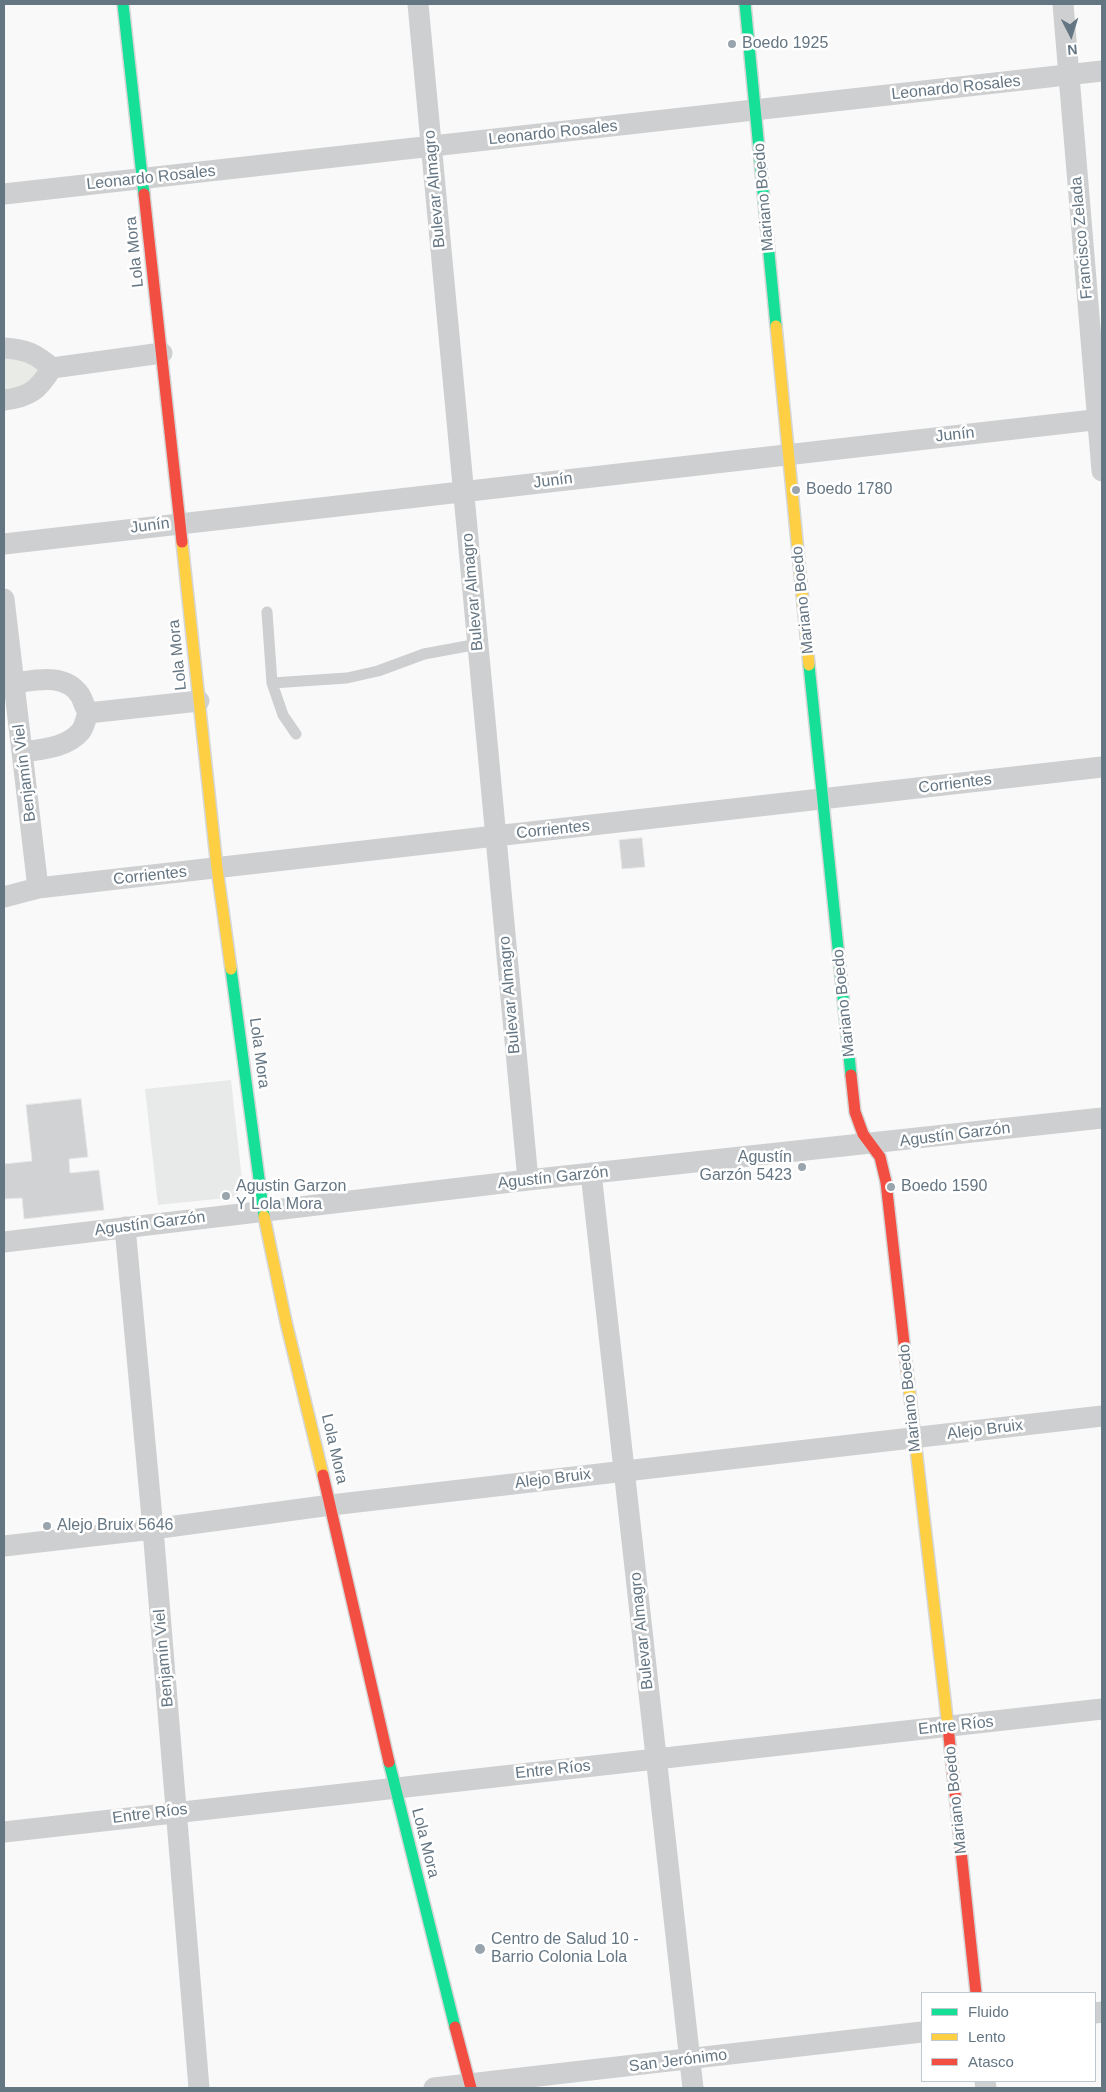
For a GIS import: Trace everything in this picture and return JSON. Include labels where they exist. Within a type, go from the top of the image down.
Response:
[{"type":"street","name":"Lola Mora","points":[[123,4],[144,179],[217,868],[263,1211],[271,1256],[331,1505],[394,1788],[471,2086]]},
{"type":"street","name":"Bulevar Almagro","points":[[418,4],[528,1180]]},
{"type":"street","name":"Mariano Boedo","points":[[745,4],[788,454],[855,1112],[863,1134],[880,1157],[886,1182],[948,1727],[976,1992]]},
{"type":"street","name":"Francisco Zelada","points":[[1063,4],[1100,420],[1102,471]]},
{"type":"street","name":"Leonardo Rosales","points":[[4,194],[1102,71]]},
{"type":"street","points":[[4,348],[27,351],[38,356],[52,368],[162,353]]},
{"type":"street","points":[[4,400],[17,399],[32,393],[40,387],[52,368]]},
{"type":"street","name":"Junín","points":[[4,544],[1100,420]]},
{"type":"street","name":"Benjamín Viel","points":[[4,599],[10,672],[22,752],[38,888]]},
{"type":"street","points":[[10,672],[68,684],[80,695],[88,713],[82,730],[71,740],[56,746],[22,752]]},
{"type":"street","points":[[88,713],[199,701]]},
{"type":"street","name":"Corrientes","points":[[4,897],[38,888],[1102,767]]},
{"type":"street","name":"Agustín Garzón","points":[[4,1242],[528,1180],[1102,1118]]},
{"type":"street","name":"Bulevar Almagro","points":[[591,1173],[693,2088]]},
{"type":"street","name":"Benjamín Viel","points":[[125,1227],[200,2088]]},
{"type":"street","name":"Alejo Bruix","points":[[4,1546],[624,1470],[1102,1416]]},
{"type":"street","name":"Entre Ríos","points":[[4,1832],[177,1811],[1102,1710]]},
{"type":"street","name":"San Jerónimo","points":[[434,2088],[471,2086],[921,2032]]},
{"type":"lane","points":[[267,612],[272,683],[283,715],[296,734]]},
{"type":"lane","points":[[272,683],[347,678],[378,671],[424,654],[478,644]]},
{"type":"shaded area","points":[[4,354],[17,356],[39,370],[33,383],[4,392]]},
{"type":"shaded area","points":[[231,1080],[243,1189],[236,1197],[158,1205],[145,1089]]},
{"type":"building","points":[[642,838],[645,867],[622,869],[619,840]]},
{"type":"building","points":[[81,1099],[88,1157],[69,1159],[70,1173],[99,1170],[104,1210],[24,1219],[22,1198],[4,1199],[4,1164],[32,1161],[26,1105]]},
{"type":"traffic: fast","points":[[123,4],[144,194]]},
{"type":"traffic: fast","points":[[745,4],[776,326]]},
{"type":"traffic: fast","points":[[809,665],[851,1075]]},
{"type":"traffic: fast","points":[[231,969],[264,1216]]},
{"type":"traffic: fast","points":[[389,1762],[455,2027]]},
{"type":"traffic: slow","points":[[776,326],[809,665]]},
{"type":"traffic: slow","points":[[182,542],[217,868],[231,969]]},
{"type":"traffic: slow","points":[[264,1216],[286,1322],[323,1475]]},
{"type":"traffic: slow","points":[[907,1370],[948,1727]]},
{"type":"traffic: jam","points":[[144,194],[182,542]]},
{"type":"traffic: jam","points":[[851,1075],[855,1112],[863,1134],[880,1157],[886,1182],[907,1370]]},
{"type":"traffic: jam","points":[[323,1475],[389,1762]]},
{"type":"traffic: jam","points":[[948,1727],[976,1992]]},
{"type":"traffic: jam","points":[[455,2027],[471,2088]]},
{"type":"place","name":"Boedo 1925","points":[[732,44]]},
{"type":"place","name":"Boedo 1780","points":[[796,490]]},
{"type":"place","name":"Agustín Garzón 5423","points":[[802,1167]]},
{"type":"place","name":"Boedo 1590","points":[[891,1187]]},
{"type":"place","name":"Agustin Garzon Y Lola Mora","points":[[226,1196]]},
{"type":"place","name":"Alejo Bruix 5646","points":[[47,1526]]},
{"type":"place","name":"Centro de Salud 10 - Barrio Colonia Lola","points":[[480,1949]]}]
